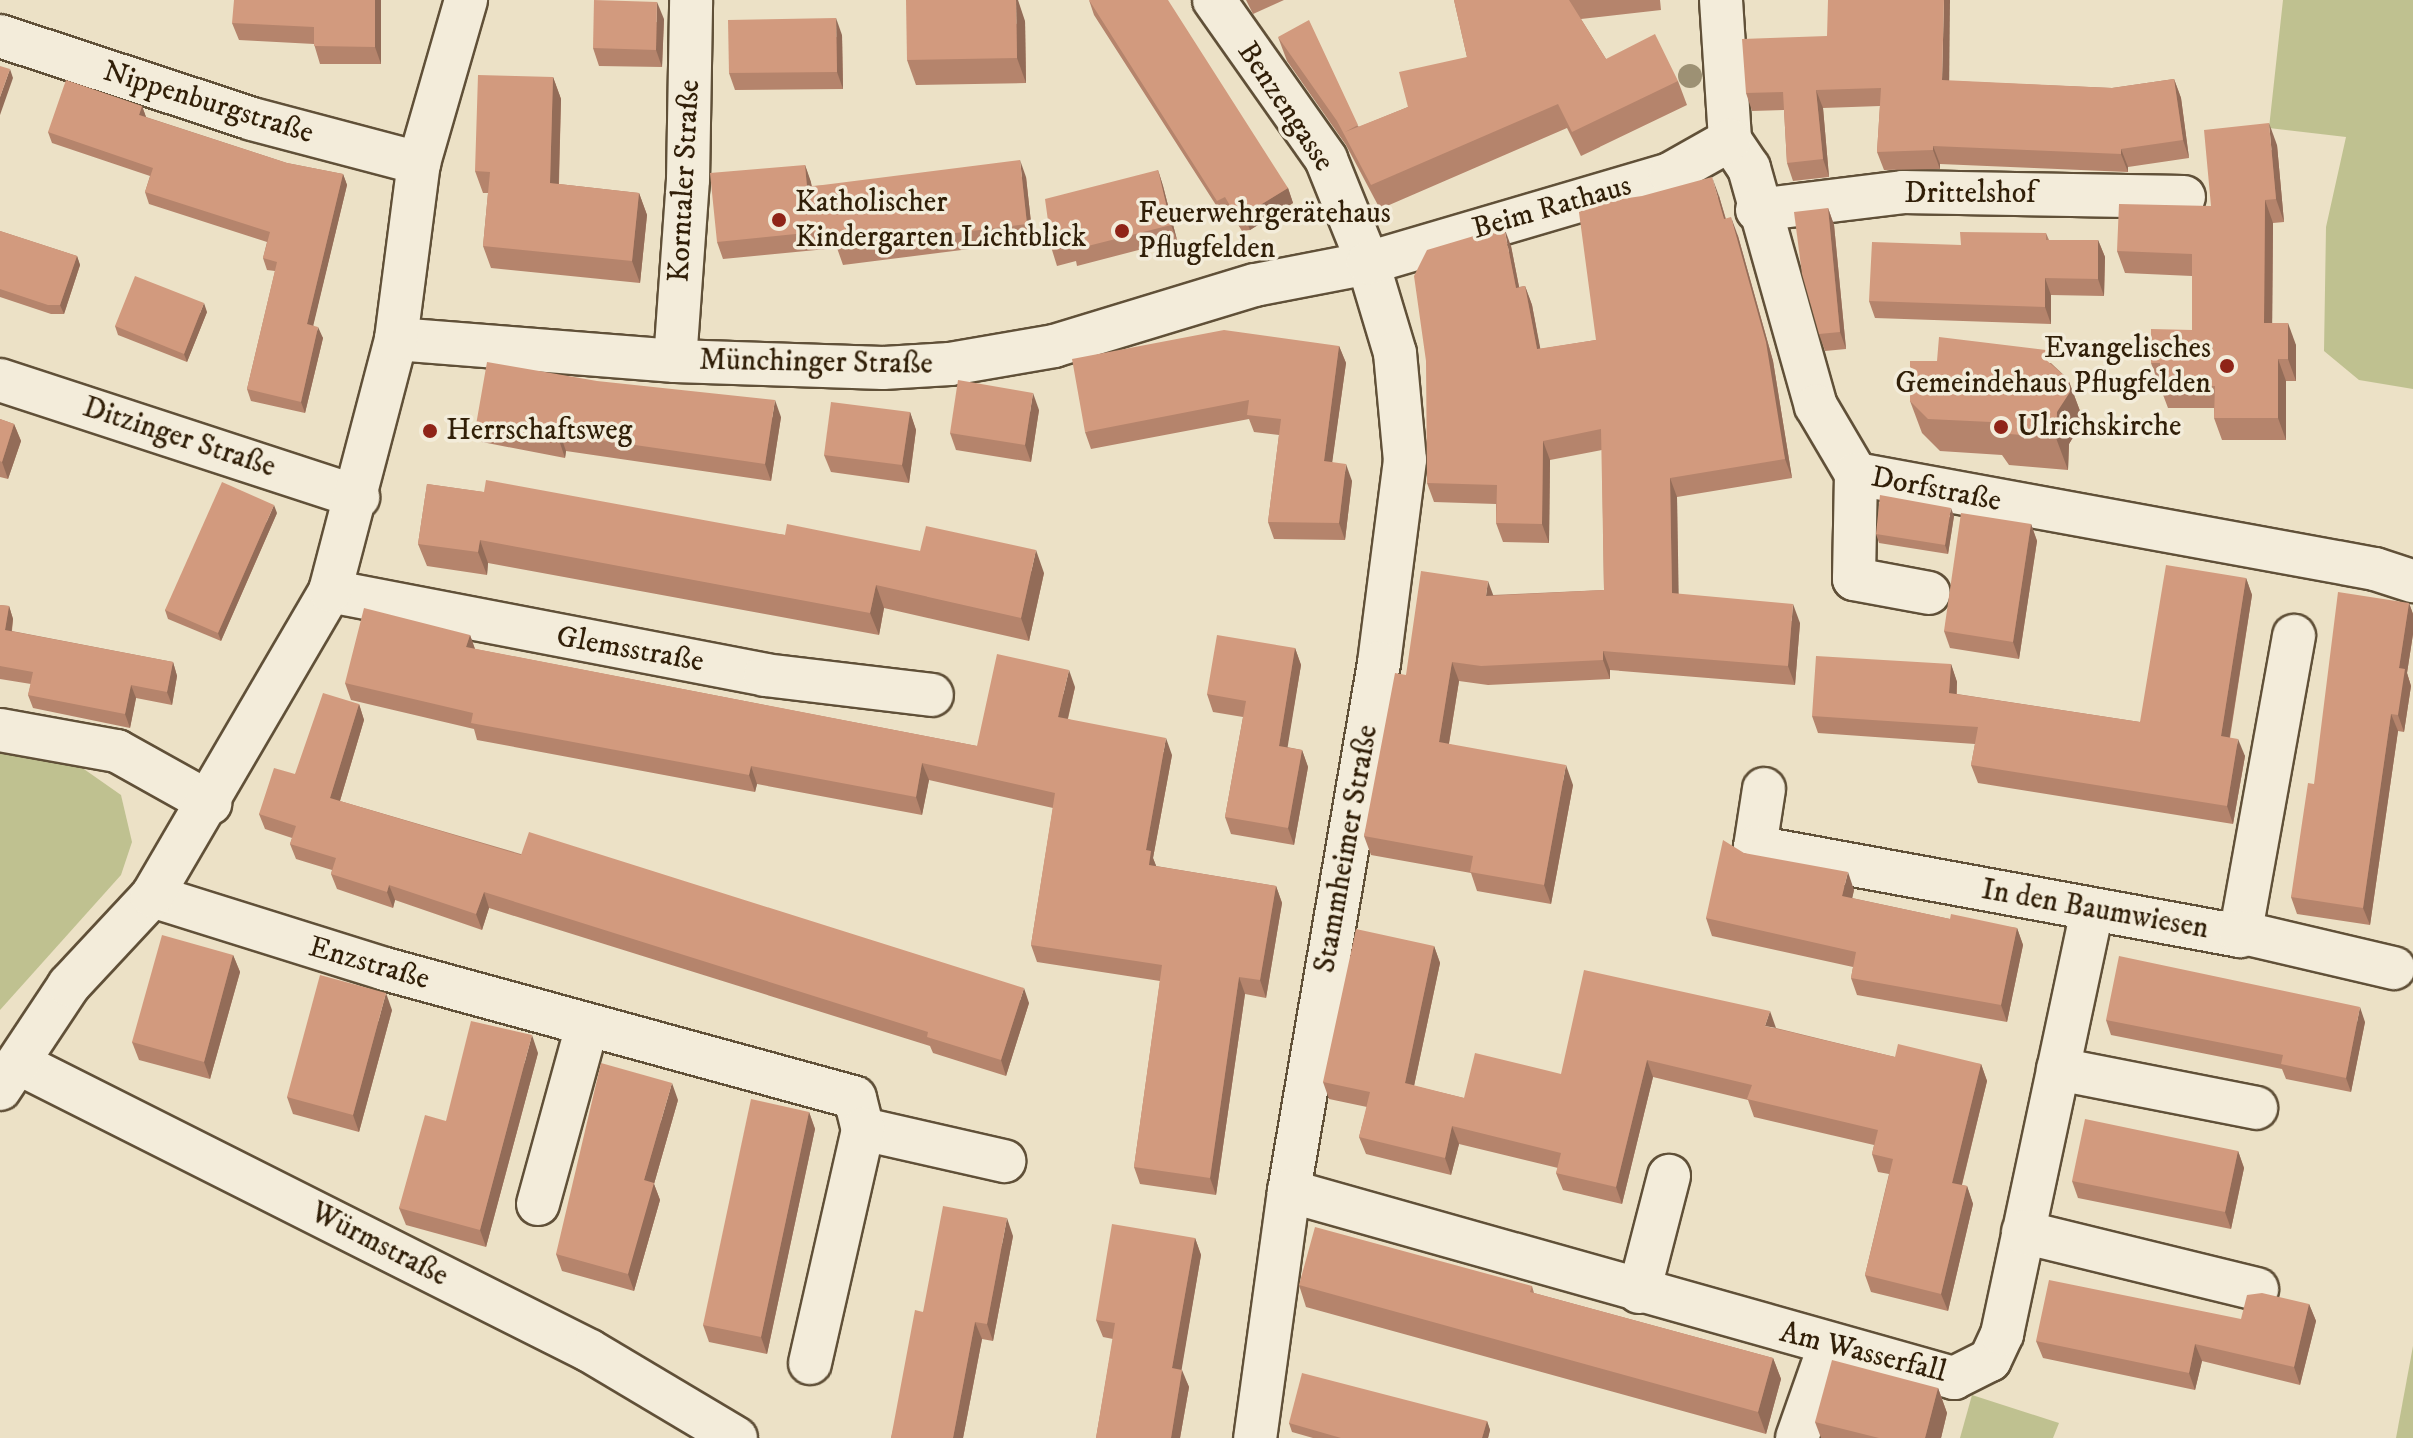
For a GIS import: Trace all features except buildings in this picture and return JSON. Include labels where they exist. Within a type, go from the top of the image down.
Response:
[{"type":"street","points":[[9,1076],[69,985],[152,896],[210,803],[330,591],[358,497],[396,339],[419,163],[466,0]]},
{"type":"street","points":[[691,0],[725,0]]},
{"type":"street","name":"Korntaler Straße","points":[[675,361],[688,180],[691,0]]},
{"type":"street","name":"Benzengasse","points":[[1214,0],[1326,159],[1368,263]]},
{"type":"street","name":"Dorfstraße","points":[[1721,0],[1730,140],[1749,168],[1757,210],[1816,406],[1856,474],[2352,564],[2413,581]]},
{"type":"street","name":"Nippenburgstraße","points":[[0,36],[252,119],[419,163]]},
{"type":"street","name":"Beim Rathaus","points":[[1368,263],[1670,174],[1730,140]]},
{"type":"street","name":"Drittelshof","points":[[1757,210],[1903,192],[2184,197]]},
{"type":"street","name":"Münchinger Straße","points":[[396,339],[675,361],[883,368],[950,364],[1054,346],[1255,285],[1368,263]]},
{"type":"street","name":"Stammheimer Straße","points":[[1255,1438],[1289,1191],[1379,663],[1405,460],[1395,353],[1368,263]]},
{"type":"street","name":"Ditzinger Straße","points":[[0,380],[358,497]]},
{"type":"street","points":[[1856,474],[1854,579],[1929,593]]},
{"type":"street","name":"Glemsstraße","points":[[330,591],[765,675],[932,695]]},
{"type":"street","name":"In den Baumwiesen","points":[[1764,789],[1755,847],[2240,936],[2294,636]]},
{"type":"street","points":[[0,730],[117,751],[210,803]]},
{"type":"street","name":"Enzstraße","points":[[152,896],[587,1026],[855,1098],[863,1129]]},
{"type":"street","name":"Am Wasserfall","points":[[1289,1191],[1930,1375],[1954,1378],[1972,1372],[1990,1360],[2002,1334],[2092,909]]},
{"type":"street","points":[[2240,932],[2394,968]]},
{"type":"street","points":[[538,1204],[587,1026]]},
{"type":"street","points":[[2058,1069],[2256,1108]]},
{"type":"street","name":"Würmstraße","points":[[9,1076],[590,1351],[736,1438]]},
{"type":"street","points":[[810,1363],[863,1129],[1004,1161]]},
{"type":"street","points":[[1639,1292],[1669,1176]]},
{"type":"street","points":[[2023,1232],[2257,1289]]},
{"type":"street","points":[[1797,1438],[1829,1347]]},
{"type":"green space","points":[[2283,0],[2413,0],[2413,389],[2359,380],[2324,351],[2326,227],[2346,137],[2269,128]]},
{"type":"green space","points":[[0,753],[81,767],[121,795],[132,842],[121,875],[0,1010]]},
{"type":"green space","points":[[2413,1346],[2413,1438],[2396,1438]]},
{"type":"green space","points":[[1972,1395],[2059,1423],[2053,1438],[1960,1438]]},
{"type":"place","name":"Katholischer Kindergarten Lichtblick","points":[[779,220]]},
{"type":"place","name":"Feuerwehrgerätehaus Pflugfelden","points":[[1122,231]]},
{"type":"place","name":"Evangelisches Gemeindehaus Pflugfelden","points":[[2227,366]]},
{"type":"place","name":"Ulrichskirche","points":[[2001,427]]},
{"type":"place","name":"Herrschaftsweg","points":[[430,431]]}]
